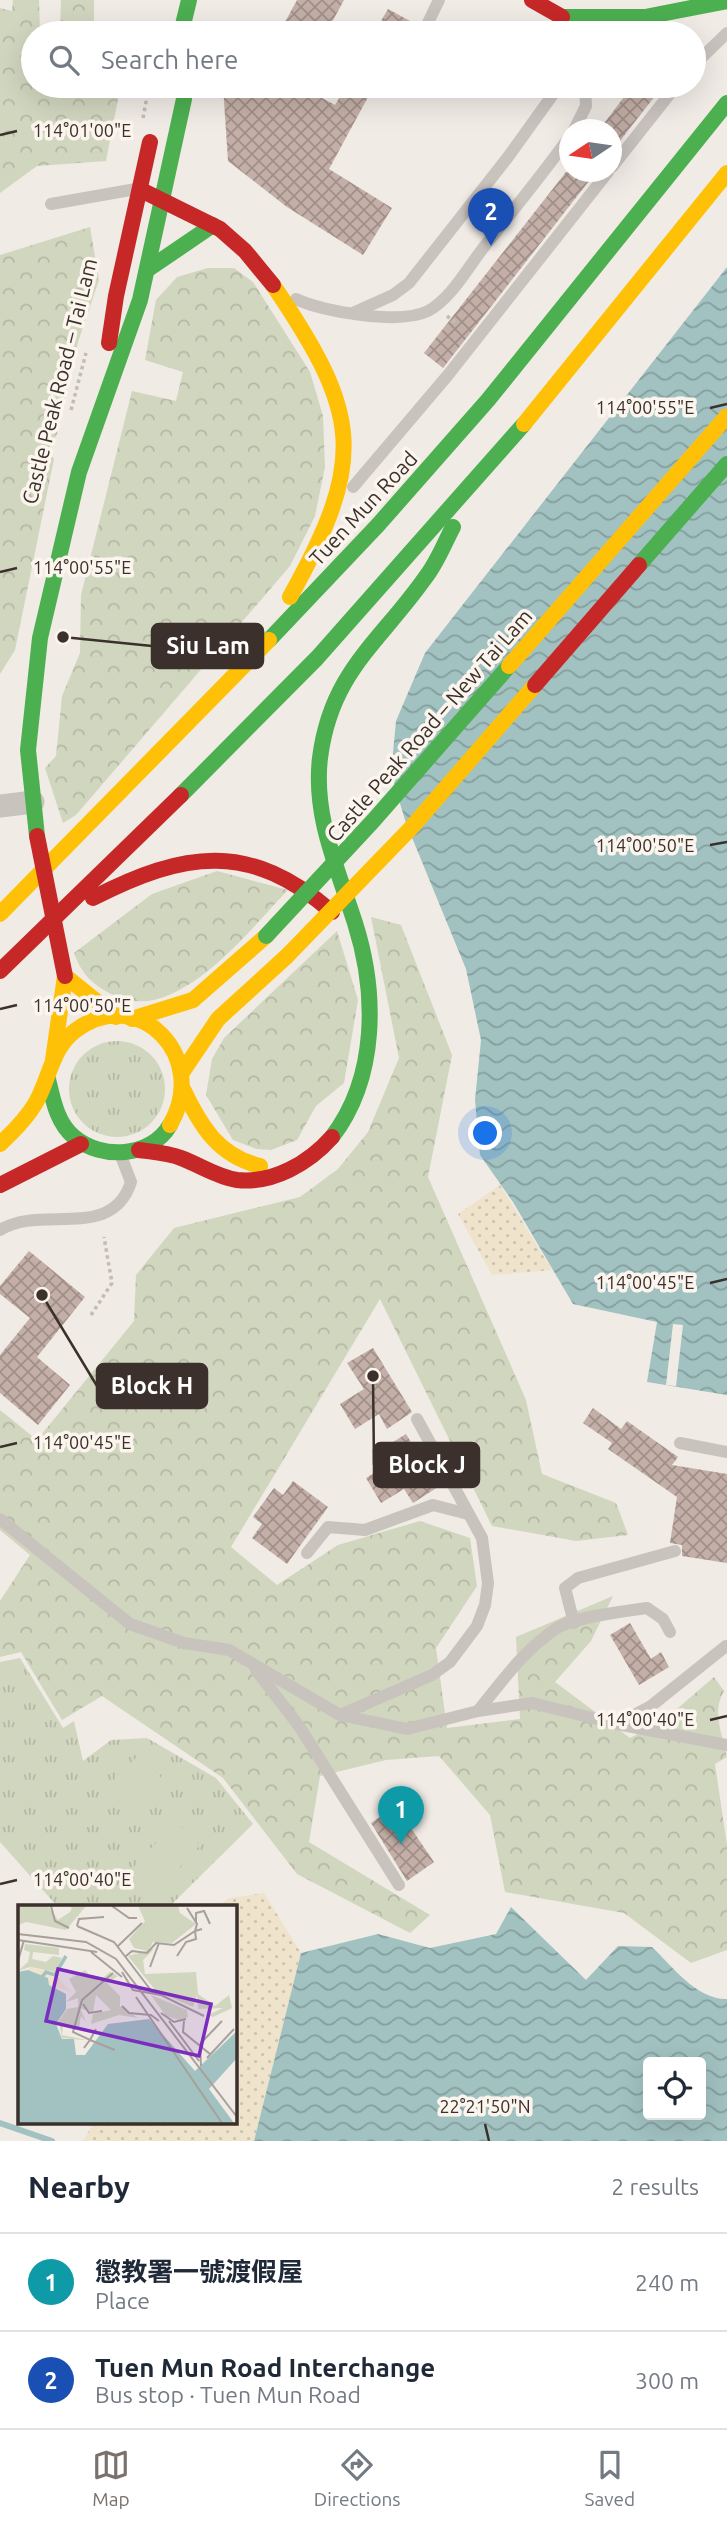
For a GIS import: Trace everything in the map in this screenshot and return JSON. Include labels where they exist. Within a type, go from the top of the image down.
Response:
[{"type":"main road","points":[[184,21],[189,0]]},
{"type":"main road","points":[[532,0],[562,17],[642,19],[727,1]]},
{"type":"main road","name":"Castle Peak Road – Tai Lam","points":[[0,1144],[33,1106],[48,1079],[65,976],[37,836],[28,750],[40,638],[79,472],[97,426],[147,270],[184,98]]},
{"type":"main road","name":"Tuen Mun Road","points":[[0,914],[164,750],[378,525],[488,400],[727,103]]},
{"type":"main road","name":"Castle Peak Road – Tai Lam","points":[[97,426],[116,296],[139,188],[149,123]]},
{"type":"main road","points":[[0,971],[57,919],[308,667],[481,473],[727,173]]},
{"type":"main road","points":[[139,188],[160,203],[213,225],[238,244],[274,285],[307,332],[326,366],[342,414],[346,440],[345,468],[332,520],[260,647]]},
{"type":"main road","points":[[147,270],[213,225]]},
{"type":"main road","name":"Castle Peak Road – New Tai Lam","points":[[124,1018],[193,1000],[266,936],[373,821],[727,416]]},
{"type":"main road","points":[[183,1071],[218,1019],[287,956],[402,837],[727,464]]},
{"type":"main road","points":[[139,1150],[173,1154],[222,1175],[243,1180],[290,1169],[323,1150],[340,1127],[356,1093],[370,1037],[368,981],[356,925],[323,820],[319,782],[324,732],[331,708],[347,673],[424,581],[481,473]]},
{"type":"main road","points":[[57,919],[111,889],[174,864],[219,859],[260,865],[295,881],[331,910],[350,935],[368,981]]},
{"type":"main road","points":[[0,1185],[81,1144],[106,1153],[120,1154],[139,1150],[157,1140],[172,1125],[181,1109],[183,1071],[177,1055],[165,1038],[150,1026],[124,1018],[65,976]]},
{"type":"main road","name":"Castle Peak Road – Tai Lam","points":[[53,1060],[73,1032],[86,1023],[124,1018]]},
{"type":"main road","name":"Castle Peak Road – Tai Lam","points":[[48,1079],[55,1116],[66,1132],[81,1144]]},
{"type":"main road","points":[[184,1090],[205,1133],[226,1153],[256,1165],[290,1169]]},
{"type":"street","points":[[0,806],[33,802]]},
{"type":"lane","points":[[429,21],[439,0]]},
{"type":"lane","points":[[564,21],[562,17],[568,0]]},
{"type":"lane","points":[[706,53],[727,33]]},
{"type":"lane","points":[[355,312],[393,295],[409,283],[508,157],[550,98]]},
{"type":"lane","points":[[580,119],[586,106],[586,98]]},
{"type":"lane","points":[[622,153],[666,98]]},
{"type":"lane","points":[[274,285],[303,302],[355,312],[414,316],[435,306],[530,190],[559,150]]},
{"type":"lane","points":[[332,520],[363,472],[448,375],[600,182]]},
{"type":"lane","points":[[51,204],[139,188]]},
{"type":"lane","points":[[0,1230],[18,1220],[37,1217],[85,1219],[103,1214],[117,1205],[131,1182],[120,1154]]},
{"type":"lane","points":[[340,1715],[432,1675],[465,1645],[477,1626],[488,1583],[482,1538],[417,1419]]},
{"type":"lane","points":[[681,1443],[727,1452]]},
{"type":"lane","points":[[307,1553],[328,1527],[365,1530],[433,1504],[468,1514]]},
{"type":"lane","points":[[0,1518],[130,1624],[184,1643],[229,1650],[340,1715],[407,1729],[478,1711],[532,1703],[617,1724],[727,1745]]},
{"type":"lane","points":[[574,1623],[565,1588],[578,1578],[675,1551]]},
{"type":"lane","points":[[478,1711],[517,1663],[559,1627],[613,1612],[647,1608],[663,1619],[670,1632]]},
{"type":"lane","points":[[617,1724],[652,1706],[726,1646]]},
{"type":"lane","points":[[249,1662],[299,1726],[399,1885]]},
{"type":"path","points":[[149,98],[149,123]]},
{"type":"path","name":"Castle Peak Road – Tai Lam","points":[[69,419],[89,341]]},
{"type":"path","points":[[91,1315],[112,1283],[104,1237]]},
{"type":"green space","points":[[13,0],[39,0],[40,21],[21,21],[21,98],[118,98],[106,161],[37,166],[0,193],[0,8],[12,11]]},
{"type":"green space","points":[[61,0],[94,0],[94,21],[60,21]]},
{"type":"green space","points":[[90,227],[99,280],[78,342],[57,434],[48,450],[54,459],[15,650],[0,674],[0,255]]},
{"type":"green space","points":[[208,268],[234,268],[253,282],[310,372],[323,416],[325,467],[315,516],[290,566],[76,815],[63,823],[45,768],[56,756],[62,696],[80,653],[81,595],[132,391],[176,401],[183,372],[145,360],[156,300],[177,277]]},
{"type":"green space","points":[[217,871],[288,890],[210,970],[161,998],[137,1001],[113,995],[84,973],[74,953],[152,894]]},
{"type":"green space","points":[[371,917],[401,925],[452,1055],[428,1177],[526,1400],[542,1474],[616,1503],[628,1535],[576,1541],[492,1526],[380,1299],[231,1547],[277,1585],[338,1545],[420,1521],[470,1538],[477,1586],[436,1648],[447,1728],[520,1719],[516,1637],[613,1596],[591,1641],[555,1682],[630,1738],[663,1721],[714,1677],[724,1691],[718,1715],[727,1757],[715,1764],[727,1845],[727,1950],[691,1963],[624,1913],[505,1892],[490,1815],[439,1756],[386,1760],[320,1776],[309,1842],[430,1915],[410,1933],[297,1874],[223,1778],[102,1696],[62,1720],[21,1652],[0,1657],[0,1601],[30,1555],[0,1530],[0,1410],[37,1440],[134,1321],[136,1275],[174,1228],[300,1197],[338,1169],[368,1132],[399,1058]]},
{"type":"green space","points":[[337,931],[358,1000],[344,1083],[316,1106],[297,1140],[271,1150],[257,1149],[233,1140],[206,1095],[212,1059],[224,1038]]},
{"type":"green space","points":[[117,1041],[135,1045],[151,1055],[161,1071],[165,1089],[161,1107],[151,1123],[135,1133],[117,1137],[99,1133],[83,1123],[73,1107],[69,1089],[73,1071],[83,1055],[99,1045]]},
{"type":"green space","points":[[20,1658],[63,1728],[74,1721],[83,1761],[111,1740],[147,1738],[216,1778],[253,1824],[171,1905],[56,1905],[0,1842],[0,1662]]},
{"type":"green space","points":[[139,1755],[170,1787],[138,1819],[107,1786]]},
{"type":"green space","points":[[176,1822],[200,1845],[152,1898],[127,1874]]},
{"type":"sand","points":[[500,1185],[552,1270],[492,1275],[458,1214]]},
{"type":"sand","points":[[264,1893],[301,1953],[254,2141],[83,2141],[93,2124],[236,2124],[236,1905],[220,1905],[229,1898]]},
{"type":"water","points":[[727,267],[727,1395],[647,1382],[657,1322],[573,1304],[513,1202],[480,1155],[475,1100],[481,1040],[466,969],[406,823],[391,774],[396,721],[425,653]]},
{"type":"water","points":[[511,1907],[586,1980],[618,1946],[652,1947],[695,1988],[716,1998],[727,1999],[727,2141],[254,2141],[301,1953],[378,1934],[430,1948],[496,1934]]},
{"type":"pier","points":[[673,1324],[683,1325],[676,1386],[666,1385]]},
{"type":"building","points":[[297,0],[344,0],[333,21],[286,21]]},
{"type":"building","points":[[388,9],[410,21],[381,21]]},
{"type":"building","points":[[224,98],[322,98],[335,105],[339,98],[367,98],[329,169],[392,208],[363,255],[287,207],[228,161]]},
{"type":"building","points":[[623,98],[653,98],[622,138],[622,119],[607,119]]},
{"type":"building","points":[[559,181],[588,182],[443,368],[424,353]]},
{"type":"building","points":[[29,1251],[85,1297],[37,1357],[70,1385],[38,1425],[0,1393],[0,1355],[30,1318],[0,1294],[0,1286]]},
{"type":"building","points":[[373,1348],[412,1412],[387,1429],[379,1414],[355,1429],[340,1404],[364,1389],[347,1363]]},
{"type":"building","points":[[593,1408],[621,1429],[627,1421],[678,1457],[672,1465],[727,1474],[727,1563],[682,1556],[682,1545],[670,1543],[677,1497],[608,1449],[612,1443],[583,1423]]},
{"type":"building","points":[[406,1434],[438,1487],[413,1503],[404,1489],[381,1503],[366,1478],[389,1464],[380,1450]]},
{"type":"building","points":[[293,1481],[328,1507],[287,1564],[252,1538],[262,1524],[253,1517],[274,1488],[283,1495]]},
{"type":"building","points":[[630,1623],[651,1659],[661,1652],[669,1667],[639,1685],[610,1635]]},
{"type":"building","points":[[396,1806],[434,1862],[407,1881],[371,1823]]},
{"type":"waterway","points":[[0,2123],[52,2141]]},
{"type":"traffic: fast","points":[[184,21],[189,0]]},
{"type":"traffic: fast","points":[[562,17],[645,17],[727,1]]},
{"type":"traffic: fast","points":[[37,836],[28,750],[40,638],[79,472],[140,300],[184,98]]},
{"type":"traffic: fast","points":[[269,640],[378,525],[488,400],[727,103]]},
{"type":"traffic: fast","points":[[147,270],[213,225]]},
{"type":"traffic: fast","points":[[181,795],[317,658],[524,424]]},
{"type":"traffic: fast","points":[[639,565],[727,464]]},
{"type":"traffic: fast","points":[[332,1137],[358,1088],[365,1061],[370,1005],[362,950],[328,842],[320,801],[320,758],[326,728],[346,680],[429,572],[453,527]]},
{"type":"traffic: fast","points":[[266,936],[373,821],[509,666]]},
{"type":"traffic: fast","points":[[48,1079],[56,1111],[63,1125],[74,1137],[98,1149],[111,1152],[138,1149],[162,1136],[170,1125]]},
{"type":"traffic: slow","points":[[524,424],[727,173]]},
{"type":"traffic: slow","points":[[273,285],[324,369],[337,404],[343,438],[342,471],[332,508],[315,549],[290,597]]},
{"type":"traffic: slow","points":[[509,666],[727,416]]},
{"type":"traffic: slow","points":[[0,914],[269,640]]},
{"type":"traffic: slow","points":[[287,956],[411,828],[535,685]]},
{"type":"traffic: slow","points":[[132,1019],[193,1000],[266,936]]},
{"type":"traffic: slow","points":[[183,1071],[218,1019],[287,956]]},
{"type":"traffic: slow","points":[[65,976],[116,1017]]},
{"type":"traffic: slow","points":[[53,1060],[65,976]]},
{"type":"traffic: slow","points":[[0,1144],[35,1104],[56,1055],[68,1037],[100,1018],[123,1016],[144,1022],[162,1035],[174,1053],[181,1075],[180,1100],[170,1125]]},
{"type":"traffic: slow","points":[[184,1091],[205,1128],[222,1147],[233,1155],[260,1166]]},
{"type":"traffic: jam","points":[[532,0],[562,17]]},
{"type":"traffic: jam","points":[[109,343],[116,296],[150,142]]},
{"type":"traffic: jam","points":[[141,190],[220,229],[245,251],[273,285]]},
{"type":"traffic: jam","points":[[535,685],[639,565]]},
{"type":"traffic: jam","points":[[0,971],[181,795]]},
{"type":"traffic: jam","points":[[37,836],[65,976]]},
{"type":"traffic: jam","points":[[93,898],[158,870],[187,863],[216,861],[245,864],[273,873],[302,889],[332,912]]},
{"type":"traffic: jam","points":[[139,1150],[176,1156],[216,1174],[237,1180],[250,1180],[264,1179],[289,1170],[313,1155],[332,1137]]},
{"type":"traffic: jam","points":[[0,1185],[81,1144]]},
{"type":"place","name":"Tuen Mun Road Interchange","points":[[491,246]]},
{"type":"place","name":"Siu Lam","points":[[63,637]]},
{"type":"place","name":"Block H","points":[[42,1295]]},
{"type":"place","name":"Block J","points":[[373,1376]]},
{"type":"place","name":"懲教署一號渡假屋","points":[[401,1844]]}]
